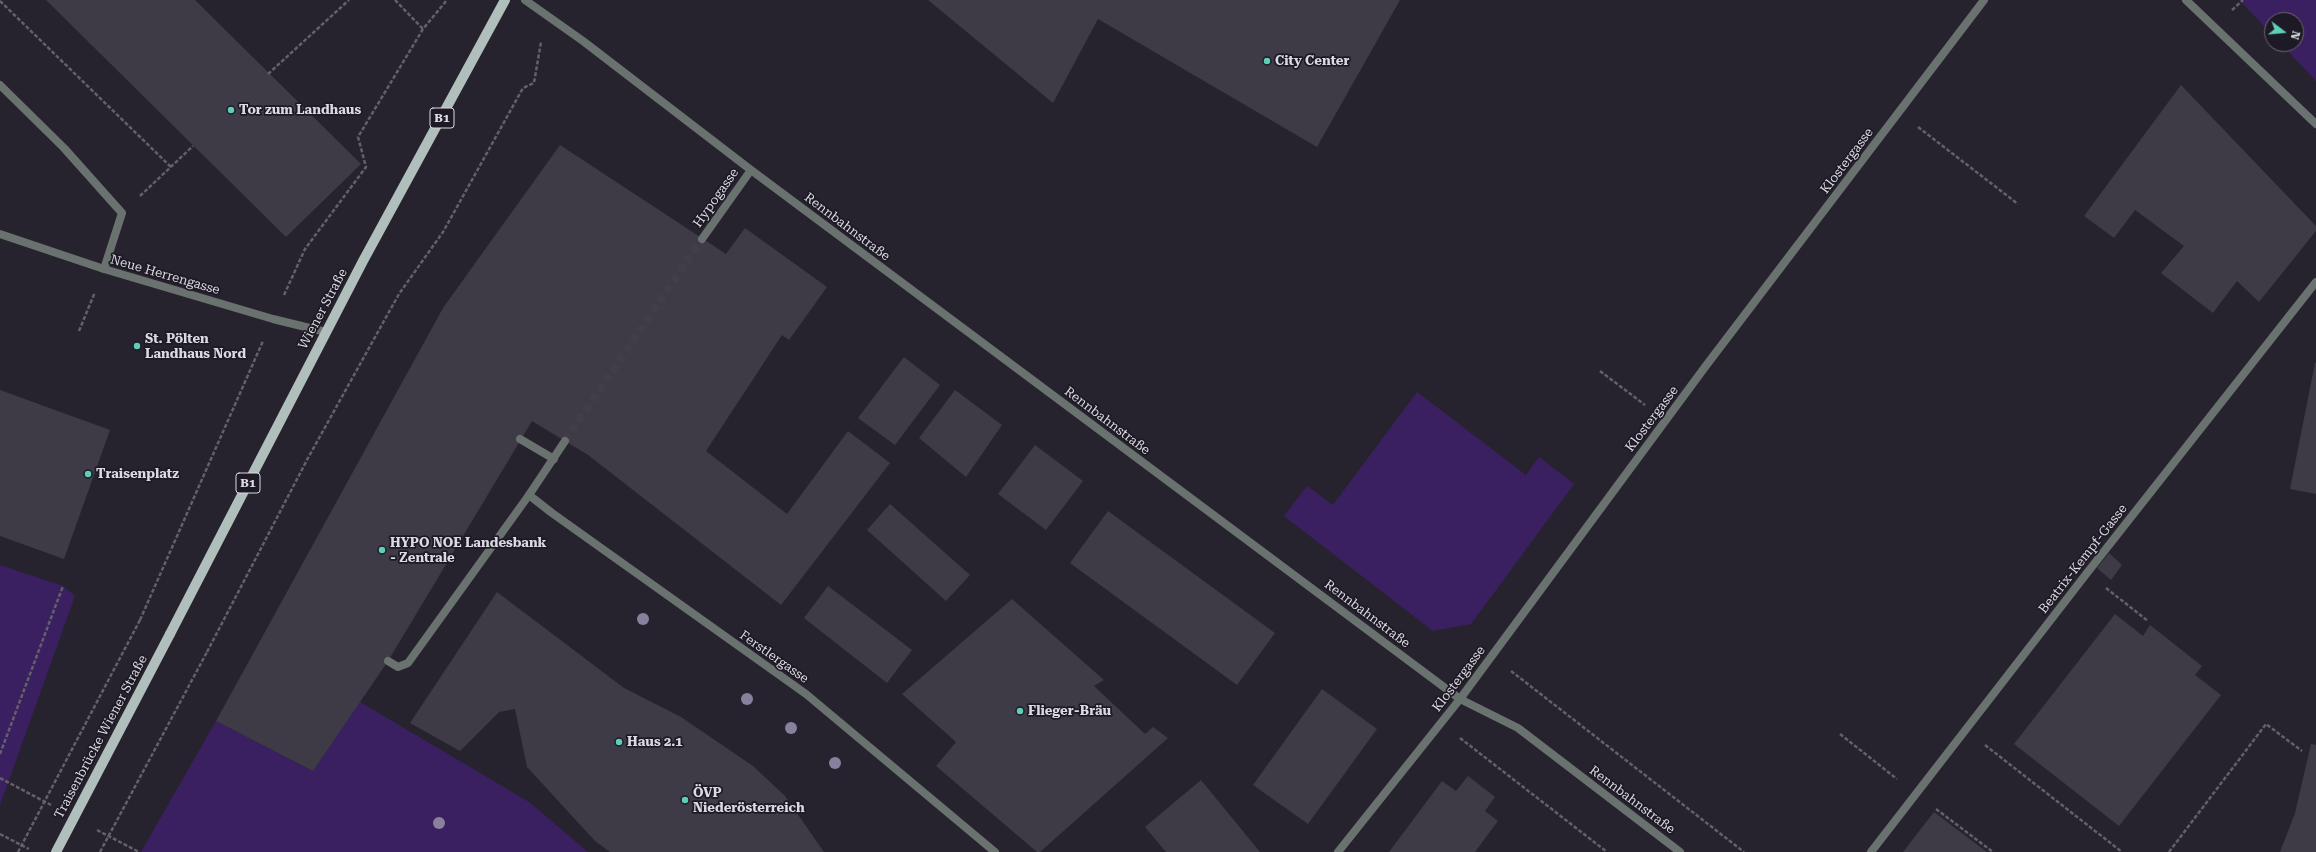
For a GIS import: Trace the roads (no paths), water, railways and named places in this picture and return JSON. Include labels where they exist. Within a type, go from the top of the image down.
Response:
[{"type":"main road","name":"Wiener Straße","points":[[170,634],[326,332],[505,0]]},
{"type":"main road","name":"Traisenbrücke Wiener Straße","points":[[56,852],[170,634]]},
{"type":"street","name":"Rennbahnstraße","points":[[525,0],[583,41],[751,170],[1460,699],[1518,728],[1680,852]]},
{"type":"street","name":"Klostergasse","points":[[1338,852],[1460,699],[1666,420],[1984,0]]},
{"type":"street","points":[[2186,0],[2316,124]]},
{"type":"street","points":[[0,85],[64,148],[122,213],[104,269]]},
{"type":"street","name":"Hypogasse","points":[[702,239],[751,170]]},
{"type":"street","name":"Neue Herrengasse","points":[[0,234],[104,269],[273,319],[326,332]]},
{"type":"street","name":"Beatrix-Kempf-Gasse","points":[[1871,852],[1965,729],[2316,282]]},
{"type":"street","points":[[520,439],[554,459]]},
{"type":"street","points":[[388,661],[398,667],[408,663],[413,658],[529,495],[565,441]]},
{"type":"street","name":"Ferstlergasse","points":[[529,495],[806,694],[995,852]]},
{"type":"tunnel","points":[[565,441],[702,239]]},
{"type":"place","name":"City Center","points":[[1267,61]]},
{"type":"place","name":"Tor zum Landhaus","points":[[231,110]]},
{"type":"place","name":"St. Pölten Landhaus Nord","points":[[137,346]]},
{"type":"place","name":"Traisenplatz","points":[[88,474]]},
{"type":"place","name":"HYPO NOE Landesbank - Zentrale","points":[[382,550]]},
{"type":"place","name":"Flieger-Bräu","points":[[1020,711]]},
{"type":"place","name":"Haus 2.1","points":[[619,742]]},
{"type":"place","name":"ÖVP Niederösterreich","points":[[685,800]]}]
